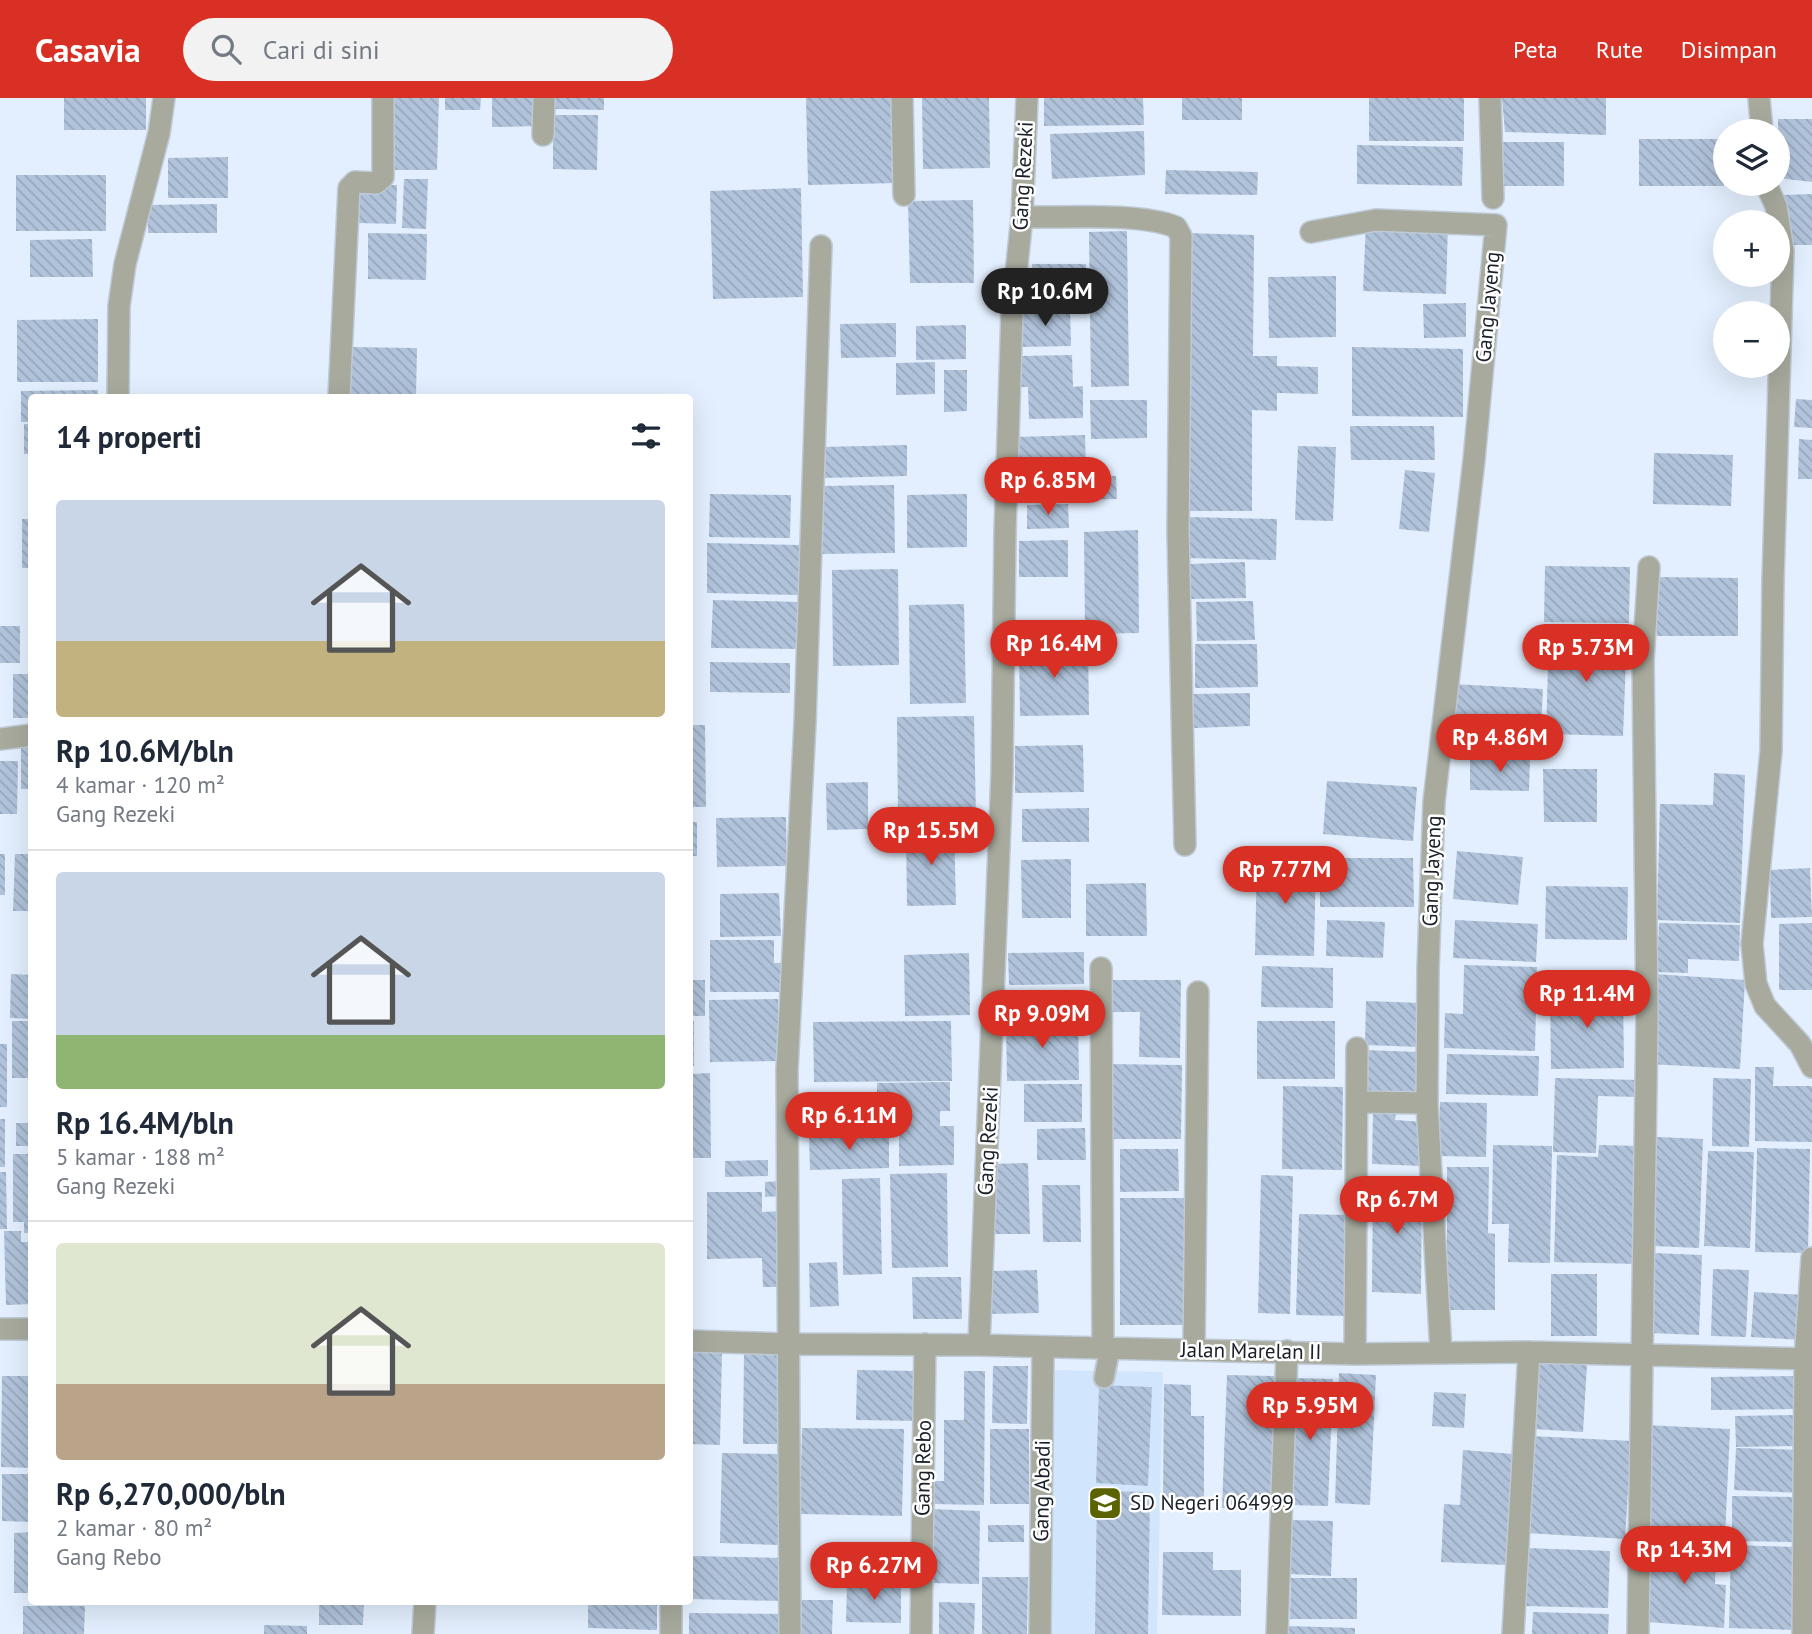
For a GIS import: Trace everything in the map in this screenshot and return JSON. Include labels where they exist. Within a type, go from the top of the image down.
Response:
[{"type":"street","points":[[118,394],[119,306],[125,264],[159,133],[164,98]]},
{"type":"street","points":[[340,394],[349,188],[355,182],[376,183],[383,177],[383,98]]},
{"type":"street","points":[[542,135],[544,98]]},
{"type":"street","points":[[902,98],[904,195]]},
{"type":"street","name":"Gang Rezeki","points":[[979,1345],[1002,773],[1005,533],[1012,311],[1022,217],[1027,98]]},
{"type":"street","points":[[1490,98],[1493,198]]},
{"type":"street","points":[[1759,98],[1761,119]]},
{"type":"street","points":[[1771,196],[1776,206],[1783,251],[1773,580],[1771,751],[1752,944],[1756,984],[1765,1006],[1800,1044],[1812,1067]]},
{"type":"street","points":[[1022,217],[1133,219],[1166,223],[1176,227],[1181,236],[1178,531],[1185,845]]},
{"type":"street","name":"Gang Jayeng","points":[[1311,232],[1376,220],[1496,225],[1474,460],[1434,803],[1428,969],[1427,1102],[1441,1352]]},
{"type":"street","points":[[790,1634],[787,1070],[805,723],[821,246]]},
{"type":"street","points":[[1638,1634],[1647,1016],[1643,659],[1649,567]]},
{"type":"street","points":[[0,739],[28,736]]},
{"type":"street","points":[[1101,968],[1106,1349]]},
{"type":"street","points":[[1194,1350],[1198,992]]},
{"type":"street","points":[[1355,1354],[1357,1048]]},
{"type":"street","points":[[1358,1102],[1427,1102]]},
{"type":"street","points":[[1803,1634],[1812,1258]]},
{"type":"street","points":[[0,1329],[28,1329]]},
{"type":"street","name":"Jalan Marelan II","points":[[693,1341],[1355,1354],[1529,1352],[1809,1359]]},
{"type":"street","name":"Gang Rebo","points":[[921,1634],[925,1344]]},
{"type":"street","name":"Gang Abadi","points":[[1040,1634],[1043,1347]]},
{"type":"street","points":[[1277,1634],[1287,1351]]},
{"type":"street","points":[[1513,1634],[1529,1352]]},
{"type":"street","points":[[423,1634],[425,1605]]},
{"type":"street","points":[[671,1605],[671,1634]]},
{"type":"lane","points":[[1104,1378],[1106,1349]]},
{"type":"shaded area","name":"SD Negeri 064999","points":[[1053,1370],[1163,1372],[1157,1634],[1047,1634]]},
{"type":"building","points":[[64,98],[146,98],[146,130],[64,130]]},
{"type":"building","points":[[395,98],[439,98],[437,170],[393,170]]},
{"type":"building","points":[[445,98],[481,98],[480,110],[445,110]]},
{"type":"building","points":[[492,98],[540,98],[540,126],[492,127]]},
{"type":"building","points":[[553,98],[604,98],[604,110],[553,109]]},
{"type":"building","points":[[806,98],[897,98],[898,183],[808,185]]},
{"type":"building","points":[[922,98],[989,98],[990,168],[923,169]]},
{"type":"building","points":[[1044,98],[1143,98],[1144,125],[1044,126]]},
{"type":"building","points":[[1182,98],[1242,98],[1242,120],[1182,120]]},
{"type":"building","points":[[1369,98],[1464,98],[1464,141],[1369,141]]},
{"type":"building","points":[[1502,98],[1606,98],[1606,135],[1505,132]]},
{"type":"building","points":[[553,115],[598,115],[597,170],[553,169]]},
{"type":"building","points":[[1790,119],[1812,119],[1812,182],[1790,179]]},
{"type":"building","points":[[1144,131],[1145,175],[1052,179],[1050,134]]},
{"type":"building","points":[[1639,139],[1713,139],[1713,186],[1639,186]]},
{"type":"building","points":[[1500,142],[1564,142],[1564,186],[1500,186]]},
{"type":"building","points":[[1357,145],[1463,147],[1462,186],[1357,184]]},
{"type":"building","points":[[228,157],[228,198],[168,198],[168,158]]},
{"type":"building","points":[[1166,170],[1258,172],[1257,195],[1165,194]]},
{"type":"building","points":[[16,175],[106,175],[106,231],[16,231]]},
{"type":"building","points":[[404,179],[428,179],[426,229],[402,228]]},
{"type":"building","points":[[358,185],[397,185],[396,224],[358,223]]},
{"type":"building","points":[[801,188],[803,297],[713,299],[710,191]]},
{"type":"building","points":[[1812,194],[1812,245],[1792,245],[1790,210],[1784,210],[1781,196]]},
{"type":"building","points":[[973,200],[974,283],[910,283],[908,201]]},
{"type":"building","points":[[217,204],[217,233],[148,233],[148,205]]},
{"type":"building","points":[[1366,221],[1448,225],[1446,294],[1363,291]]},
{"type":"building","points":[[1127,231],[1129,386],[1091,387],[1089,232]]},
{"type":"building","points":[[368,233],[427,234],[426,280],[368,279]]},
{"type":"building","points":[[1185,233],[1254,235],[1253,356],[1277,356],[1277,366],[1318,367],[1318,394],[1277,393],[1277,411],[1252,410],[1252,511],[1182,511]]},
{"type":"building","points":[[92,239],[93,277],[30,277],[30,240]]},
{"type":"building","points":[[1032,264],[1086,264],[1087,297],[1033,299]]},
{"type":"building","points":[[1336,276],[1336,337],[1269,338],[1268,277]]},
{"type":"building","points":[[1466,303],[1466,337],[1424,338],[1423,304]]},
{"type":"building","points":[[1070,308],[1071,346],[1019,347],[1019,309]]},
{"type":"building","points":[[98,319],[98,382],[17,382],[17,320]]},
{"type":"building","points":[[896,323],[896,357],[841,358],[840,324]]},
{"type":"building","points":[[966,325],[966,359],[916,360],[916,326]]},
{"type":"building","points":[[348,347],[417,348],[416,394],[347,394]]},
{"type":"building","points":[[1352,347],[1463,349],[1463,417],[1352,416]]},
{"type":"building","points":[[1072,355],[1073,387],[1083,386],[1083,418],[1029,419],[1028,387],[1019,387],[1019,356]]},
{"type":"building","points":[[935,362],[935,394],[896,395],[896,363]]},
{"type":"building","points":[[944,370],[967,370],[967,411],[944,412]]},
{"type":"building","points":[[98,390],[98,394],[28,394],[28,422],[21,422],[21,391]]},
{"type":"building","points":[[1796,399],[1812,400],[1812,428],[1794,427]]},
{"type":"building","points":[[1090,400],[1147,400],[1147,438],[1091,439]]},
{"type":"building","points":[[24,424],[28,424],[28,454],[24,454]]},
{"type":"building","points":[[1350,426],[1434,426],[1435,460],[1351,460]]},
{"type":"building","points":[[1085,435],[1086,470],[1013,471],[1013,437]]},
{"type":"building","points":[[1799,439],[1812,440],[1812,479],[1798,479]]},
{"type":"building","points":[[907,445],[907,476],[822,478],[822,447]]},
{"type":"building","points":[[1298,446],[1336,447],[1333,521],[1295,520]]},
{"type":"building","points":[[1654,453],[1733,455],[1731,506],[1653,504]]},
{"type":"building","points":[[1405,470],[1435,473],[1429,532],[1399,529]]},
{"type":"building","points":[[1116,476],[1117,499],[1018,501],[1018,478]]},
{"type":"building","points":[[894,485],[895,553],[820,554],[819,486]]},
{"type":"building","points":[[710,494],[791,495],[790,538],[709,537]]},
{"type":"building","points":[[967,494],[967,547],[907,548],[907,495]]},
{"type":"building","points":[[1068,504],[1069,528],[1027,529],[1027,505]]},
{"type":"building","points":[[1187,517],[1277,519],[1276,560],[1185,558]]},
{"type":"building","points":[[22,519],[28,519],[28,568],[22,568]]},
{"type":"building","points":[[1138,530],[1139,633],[1085,634],[1084,532]]},
{"type":"building","points":[[1068,540],[1068,577],[1019,577],[1019,541]]},
{"type":"building","points":[[707,543],[800,545],[799,595],[707,593]]},
{"type":"building","points":[[1245,562],[1246,598],[1190,599],[1189,564]]},
{"type":"building","points":[[1545,566],[1630,567],[1629,623],[1544,622]]},
{"type":"building","points":[[898,569],[899,665],[833,666],[832,570]]},
{"type":"building","points":[[1657,577],[1738,578],[1738,636],[1657,636]]},
{"type":"building","points":[[713,600],[802,602],[801,649],[711,648]]},
{"type":"building","points":[[1253,601],[1255,640],[1197,641],[1196,602]]},
{"type":"building","points":[[964,604],[966,703],[910,704],[909,605]]},
{"type":"building","points":[[0,626],[20,626],[20,663],[0,663]]},
{"type":"building","points":[[1549,631],[1627,634],[1623,736],[1546,734]]},
{"type":"building","points":[[1088,643],[1089,715],[1020,716],[1019,644]]},
{"type":"building","points":[[1195,644],[1257,644],[1258,687],[1195,688]]},
{"type":"building","points":[[710,662],[790,663],[790,693],[710,692]]},
{"type":"building","points":[[13,674],[28,674],[28,718],[13,718]]},
{"type":"building","points":[[1453,684],[1543,689],[1540,747],[1450,742]]},
{"type":"building","points":[[1250,693],[1250,726],[1194,728],[1193,694]]},
{"type":"building","points":[[974,716],[976,819],[898,820],[897,717]]},
{"type":"building","points":[[693,725],[705,725],[706,807],[693,807]]},
{"type":"building","points":[[21,742],[28,742],[28,789],[21,789]]},
{"type":"building","points":[[1083,745],[1084,792],[1015,793],[1015,746]]},
{"type":"building","points":[[1470,757],[1530,757],[1529,791],[1470,790]]},
{"type":"building","points":[[0,761],[18,761],[17,814],[0,814]]},
{"type":"building","points":[[1543,769],[1597,769],[1597,822],[1544,822]]},
{"type":"building","points":[[1714,773],[1745,775],[1740,923],[1657,920],[1660,804],[1713,805]]},
{"type":"building","points":[[1327,781],[1417,787],[1413,841],[1323,834]]},
{"type":"building","points":[[868,782],[868,829],[827,830],[826,783]]},
{"type":"building","points":[[1089,808],[1089,842],[1022,842],[1022,809]]},
{"type":"building","points":[[786,817],[787,866],[717,867],[716,818]]},
{"type":"building","points":[[693,822],[697,822],[697,856],[693,856]]},
{"type":"building","points":[[954,827],[956,905],[907,906],[906,829]]},
{"type":"building","points":[[1457,851],[1523,857],[1518,905],[1453,899]]},
{"type":"building","points":[[0,854],[5,854],[5,895],[0,895]]},
{"type":"building","points":[[15,854],[28,854],[28,911],[13,911]]},
{"type":"building","points":[[1257,855],[1316,857],[1314,956],[1255,955]]},
{"type":"building","points":[[1320,858],[1413,858],[1414,907],[1320,907]]},
{"type":"building","points":[[1071,859],[1071,918],[1022,918],[1021,860]]},
{"type":"building","points":[[1810,868],[1812,917],[1771,918],[1770,870]]},
{"type":"building","points":[[1146,883],[1147,936],[1086,936],[1086,884]]},
{"type":"building","points":[[1546,886],[1628,887],[1627,940],[1545,939]]},
{"type":"building","points":[[779,893],[781,936],[720,937],[720,894]]},
{"type":"building","points":[[1327,920],[1385,922],[1383,958],[1326,956]]},
{"type":"building","points":[[1455,920],[1538,924],[1536,962],[1453,958]]},
{"type":"building","points":[[1659,923],[1740,925],[1739,961],[1688,959],[1688,973],[1657,972]]},
{"type":"building","points":[[1812,923],[1812,990],[1779,990],[1779,924]]},
{"type":"building","points":[[710,940],[774,940],[774,963],[787,963],[787,992],[710,992]]},
{"type":"building","points":[[1084,952],[1084,984],[1009,985],[1008,953]]},
{"type":"building","points":[[969,953],[970,1015],[905,1016],[904,955]]},
{"type":"building","points":[[1464,965],[1537,967],[1535,1051],[1444,1048],[1445,1013],[1463,1014]]},
{"type":"building","points":[[1262,966],[1333,968],[1333,1008],[1261,1007]]},
{"type":"building","points":[[11,974],[28,975],[28,1019],[10,1018]]},
{"type":"building","points":[[1654,974],[1745,980],[1740,1069],[1649,1064]]},
{"type":"building","points":[[693,980],[705,980],[705,1016],[693,1016]]},
{"type":"building","points":[[1113,980],[1181,980],[1180,1058],[1139,1057],[1140,1012],[1113,1012]]},
{"type":"building","points":[[1550,991],[1623,991],[1624,1068],[1551,1069]]},
{"type":"building","points":[[778,999],[779,1061],[710,1062],[709,1000]]},
{"type":"building","points":[[1366,1001],[1422,1003],[1420,1047],[1365,1045]]},
{"type":"building","points":[[1078,1019],[1079,1080],[1007,1081],[1006,1020]]},
{"type":"building","points":[[12,1021],[28,1021],[28,1078],[12,1078]]},
{"type":"building","points":[[693,1021],[694,1021],[693,1066]]},
{"type":"building","points":[[951,1021],[952,1081],[814,1082],[813,1022]]},
{"type":"building","points":[[1257,1021],[1335,1021],[1335,1079],[1257,1079]]},
{"type":"building","points":[[0,1044],[7,1044],[7,1107],[0,1107]]},
{"type":"building","points":[[1363,1050],[1420,1052],[1419,1093],[1362,1091]]},
{"type":"building","points":[[1447,1054],[1539,1056],[1538,1096],[1446,1094]]},
{"type":"building","points":[[1108,1064],[1182,1065],[1181,1139],[1108,1139]]},
{"type":"building","points":[[1755,1067],[1774,1067],[1773,1086],[1812,1086],[1812,1142],[1755,1141]]},
{"type":"building","points":[[710,1073],[711,1158],[693,1158],[693,1074]]},
{"type":"building","points":[[1555,1078],[1639,1080],[1639,1097],[1598,1096],[1596,1153],[1553,1152]]},
{"type":"building","points":[[1713,1078],[1751,1079],[1749,1147],[1712,1146]]},
{"type":"building","points":[[950,1082],[950,1111],[940,1111],[940,1126],[954,1126],[954,1165],[899,1166],[899,1127],[877,1127],[877,1083]]},
{"type":"building","points":[[1024,1084],[1082,1084],[1082,1122],[1024,1122]]},
{"type":"building","points":[[1283,1086],[1343,1087],[1342,1170],[1282,1169]]},
{"type":"building","points":[[1440,1102],[1487,1103],[1486,1157],[1438,1156]]},
{"type":"building","points":[[1373,1111],[1396,1112],[1395,1120],[1424,1122],[1423,1166],[1372,1164]]},
{"type":"building","points":[[0,1119],[5,1119],[5,1167],[0,1167]]},
{"type":"building","points":[[16,1123],[28,1123],[28,1146],[16,1146]]},
{"type":"building","points":[[1085,1128],[1086,1160],[1037,1160],[1037,1129]]},
{"type":"building","points":[[889,1135],[889,1168],[810,1170],[809,1136]]},
{"type":"building","points":[[1657,1137],[1703,1139],[1699,1248],[1653,1246]]},
{"type":"building","points":[[1493,1145],[1552,1146],[1550,1263],[1508,1262],[1509,1224],[1492,1224]]},
{"type":"building","points":[[1599,1145],[1641,1146],[1639,1264],[1554,1262],[1557,1155],[1598,1157]]},
{"type":"building","points":[[1757,1148],[1810,1149],[1808,1253],[1755,1252]]},
{"type":"building","points":[[1120,1149],[1178,1149],[1179,1191],[1120,1192]]},
{"type":"building","points":[[1708,1151],[1754,1152],[1750,1248],[1704,1246]]},
{"type":"building","points":[[13,1154],[28,1154],[28,1233],[24,1233],[24,1222],[13,1222]]},
{"type":"building","points":[[768,1160],[768,1176],[725,1177],[725,1161]]},
{"type":"building","points":[[1028,1163],[1030,1234],[991,1234],[990,1164]]},
{"type":"building","points":[[1447,1167],[1489,1167],[1488,1233],[1495,1234],[1495,1310],[1447,1310]]},
{"type":"building","points":[[0,1172],[6,1172],[7,1229],[0,1229]]},
{"type":"building","points":[[947,1173],[948,1267],[892,1268],[890,1174]]},
{"type":"building","points":[[1261,1175],[1293,1176],[1290,1314],[1258,1313]]},
{"type":"building","points":[[880,1178],[882,1274],[843,1275],[842,1179]]},
{"type":"building","points":[[1373,1178],[1422,1180],[1421,1294],[1372,1292]]},
{"type":"building","points":[[780,1181],[781,1196],[765,1197],[765,1182]]},
{"type":"building","points":[[1042,1185],[1080,1185],[1081,1242],[1043,1242]]},
{"type":"building","points":[[707,1192],[762,1192],[762,1212],[783,1211],[784,1287],[763,1287],[762,1258],[707,1259]]},
{"type":"building","points":[[1120,1198],[1184,1198],[1184,1325],[1120,1325]]},
{"type":"building","points":[[1299,1214],[1349,1215],[1347,1316],[1296,1315]]},
{"type":"building","points":[[4,1231],[21,1231],[21,1242],[28,1242],[28,1304],[6,1305]]},
{"type":"building","points":[[1653,1253],[1702,1255],[1699,1335],[1650,1333]]},
{"type":"building","points":[[837,1262],[839,1306],[810,1307],[809,1263]]},
{"type":"building","points":[[1713,1269],[1749,1270],[1746,1337],[1711,1336]]},
{"type":"building","points":[[1037,1270],[1039,1313],[988,1314],[987,1271]]},
{"type":"building","points":[[1551,1274],[1597,1274],[1597,1336],[1551,1336]]},
{"type":"building","points":[[912,1277],[961,1277],[962,1319],[913,1319]]},
{"type":"building","points":[[1754,1292],[1804,1295],[1802,1340],[1751,1337]]},
{"type":"building","points":[[693,1351],[722,1351],[720,1445],[693,1444]]},
{"type":"building","points":[[744,1351],[785,1351],[783,1444],[743,1444]]},
{"type":"building","points":[[1536,1362],[1587,1365],[1583,1432],[1533,1429]]},
{"type":"building","points":[[993,1366],[1028,1366],[1027,1424],[992,1423]]},
{"type":"building","points":[[857,1370],[918,1371],[917,1421],[856,1420]]},
{"type":"building","points":[[964,1371],[985,1371],[984,1505],[933,1504],[933,1481],[944,1481],[944,1420],[964,1420]]},
{"type":"building","points":[[1339,1373],[1376,1375],[1370,1505],[1335,1503]]},
{"type":"building","points":[[1227,1375],[1275,1376],[1270,1510],[1222,1508]]},
{"type":"building","points":[[2,1376],[28,1376],[28,1468],[1,1467]]},
{"type":"building","points":[[1799,1376],[1799,1409],[1711,1410],[1711,1377]]},
{"type":"building","points":[[1292,1378],[1333,1379],[1328,1506],[1287,1505]]},
{"type":"building","points":[[1164,1384],[1191,1385],[1191,1416],[1204,1416],[1204,1502],[1163,1501]]},
{"type":"building","points":[[1099,1385],[1152,1387],[1148,1486],[1096,1483]]},
{"type":"building","points":[[1434,1392],[1466,1394],[1464,1428],[1432,1426]]},
{"type":"building","points":[[1802,1415],[1802,1446],[1736,1447],[1735,1416]]},
{"type":"building","points":[[1645,1425],[1730,1429],[1725,1537],[1640,1533]]},
{"type":"building","points":[[802,1428],[904,1429],[902,1516],[800,1514]]},
{"type":"building","points":[[990,1429],[1029,1429],[1029,1504],[990,1504]]},
{"type":"building","points":[[1531,1436],[1631,1441],[1625,1539],[1526,1533]]},
{"type":"building","points":[[1736,1448],[1801,1450],[1799,1493],[1734,1490]]},
{"type":"building","points":[[1463,1450],[1513,1454],[1506,1565],[1441,1562],[1444,1504],[1460,1505]]},
{"type":"building","points":[[722,1453],[783,1454],[781,1545],[720,1543]]},
{"type":"building","points":[[2,1474],[28,1474],[28,1522],[2,1521]]},
{"type":"building","points":[[1097,1491],[1150,1492],[1148,1634],[1095,1634]]},
{"type":"building","points":[[1732,1496],[1794,1497],[1794,1542],[1732,1541]]},
{"type":"building","points":[[930,1509],[980,1511],[979,1584],[929,1583]]},
{"type":"building","points":[[1291,1520],[1333,1521],[1331,1576],[1289,1574]]},
{"type":"building","points":[[988,1525],[1024,1525],[1024,1542],[988,1542]]},
{"type":"building","points":[[28,1532],[28,1593],[14,1593],[14,1533]]},
{"type":"building","points":[[1647,1543],[1717,1546],[1715,1584],[1726,1585],[1724,1628],[1648,1622]]},
{"type":"building","points":[[850,1545],[904,1546],[904,1577],[849,1576]]},
{"type":"building","points":[[1731,1545],[1797,1547],[1794,1630],[1729,1628]]},
{"type":"building","points":[[1526,1548],[1610,1551],[1608,1608],[1524,1606]]},
{"type":"building","points":[[1163,1552],[1213,1552],[1213,1570],[1241,1570],[1241,1616],[1162,1615]]},
{"type":"building","points":[[693,1556],[782,1558],[781,1601],[693,1599]]},
{"type":"building","points":[[982,1577],[1028,1577],[1027,1634],[982,1634]]},
{"type":"building","points":[[1291,1578],[1357,1578],[1357,1619],[1290,1619]]},
{"type":"building","points":[[847,1581],[901,1582],[901,1623],[846,1622]]},
{"type":"building","points":[[795,1600],[833,1600],[832,1634],[794,1634]]},
{"type":"building","points":[[939,1602],[975,1603],[974,1634],[939,1634]]},
{"type":"building","points":[[319,1605],[364,1605],[363,1625],[319,1625]]},
{"type":"building","points":[[588,1605],[657,1605],[657,1630],[588,1628]]},
{"type":"building","points":[[23,1606],[85,1606],[84,1634],[23,1634]]},
{"type":"building","points":[[1533,1612],[1609,1614],[1608,1634],[1532,1634]]},
{"type":"building","points":[[689,1613],[786,1614],[786,1634],[689,1634]]},
{"type":"building","points":[[264,1625],[307,1626],[307,1634],[264,1634]]},
{"type":"building","points":[[1287,1626],[1355,1628],[1355,1634],[1287,1634]]},
{"type":"place","name":"SD Negeri 064999","points":[[1105,1503]]}]
